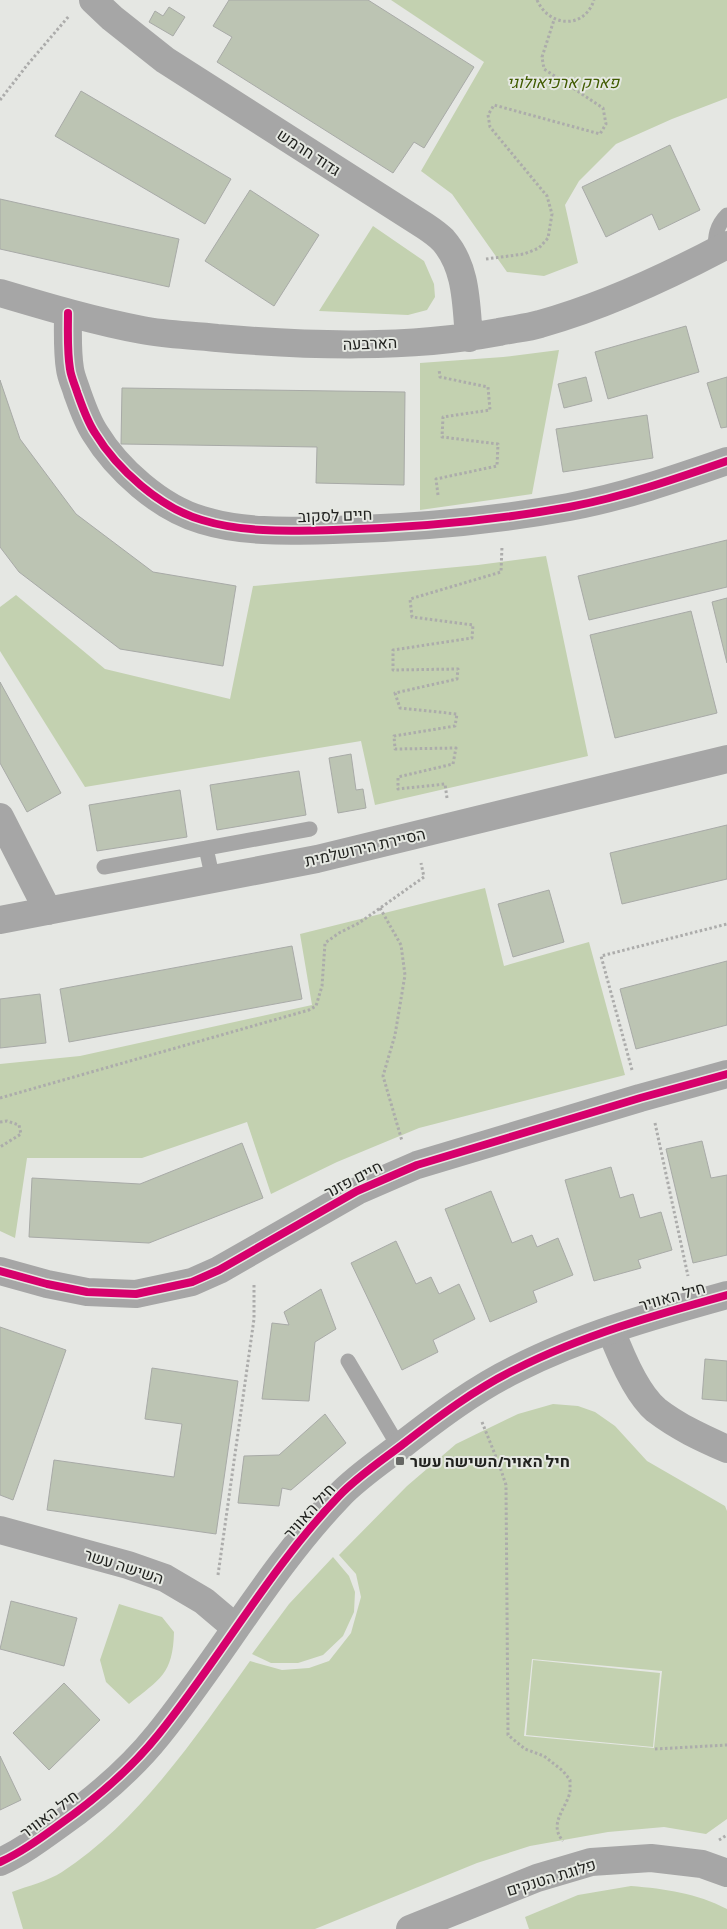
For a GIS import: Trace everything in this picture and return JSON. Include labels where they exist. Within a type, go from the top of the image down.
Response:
[{"type":"street","name":"גדוד חרמש","points":[[82,7],[112,18],[165,60],[425,226],[443,240],[457,263],[463,278],[469,338]]},
{"type":"street","name":"הארבעה","points":[[0,293],[87,319],[144,331],[258,342],[344,344],[435,341],[469,338],[538,325],[606,302],[673,274],[721,249]]},
{"type":"street","name":"חיים לסקוב","points":[[68,313],[70,371],[94,432],[118,464],[146,490],[170,506],[200,520],[242,529],[293,530],[371,529],[440,524],[579,504],[664,483],[727,461]]},
{"type":"street","name":"הסיירת הירושלמית","points":[[0,920],[317,860],[727,759]]},
{"type":"street","points":[[0,816],[48,911]]},
{"type":"street","name":"חיים פזנר","points":[[0,1271],[47,1284],[87,1292],[136,1294],[192,1282],[219,1270],[357,1191],[409,1168],[473,1147],[727,1074]]},
{"type":"street","name":"חיל האוויר","points":[[0,1862],[18,1854],[70,1817],[116,1779],[157,1736],[291,1552],[340,1495],[399,1447],[445,1412],[515,1369],[572,1344],[644,1318],[727,1295]]},
{"type":"street","points":[[611,1330],[621,1358],[655,1409],[692,1434],[727,1449]]},
{"type":"street","name":"השישה עשר","points":[[0,1530],[128,1565],[165,1578],[214,1609],[236,1628]]},
{"type":"street","name":"פלוגת הטנקים","points":[[410,1929],[537,1878],[590,1862],[651,1858],[702,1864],[727,1873]]},
{"type":"lane","points":[[721,249],[715,235],[720,223],[727,214]]},
{"type":"lane","points":[[104,867],[310,829]]},
{"type":"lane","points":[[206,848],[213,880]]},
{"type":"lane","points":[[348,1361],[399,1447]]},
{"type":"path","points":[[537,0],[542,10],[554,20],[565,22],[584,16],[591,8],[594,0]]},
{"type":"path","points":[[0,100],[28,64],[82,7]]},
{"type":"path","points":[[457,263],[524,254],[539,248],[548,238],[552,224],[552,214],[547,196],[490,127],[488,115],[494,105],[600,134],[606,124],[602,108],[544,69],[542,56],[554,20]]},
{"type":"path","points":[[435,341],[440,377],[488,387],[489,395],[490,410],[443,417],[442,437],[498,444],[497,466],[436,479],[440,524]]},
{"type":"path","points":[[450,827],[445,784],[398,789],[398,776],[453,764],[456,748],[395,748],[394,736],[455,726],[458,714],[400,708],[395,693],[457,679],[458,669],[393,670],[393,650],[472,638],[473,625],[412,617],[410,599],[501,572],[502,516]]},
{"type":"path","points":[[0,1098],[309,1010],[316,1006],[322,986],[325,944],[424,876],[416,836]]},
{"type":"path","points":[[380,908],[401,945],[405,975],[394,1035],[383,1076],[409,1168]]},
{"type":"path","points":[[694,1304],[644,1097],[601,956],[727,924]]},
{"type":"path","points":[[0,1122],[7,1121],[19,1125],[21,1134],[0,1147]]},
{"type":"path","points":[[214,1609],[254,1319],[255,1248]]},
{"type":"path","points":[[471,1396],[506,1485],[508,1735],[525,1749],[544,1756],[570,1780],[570,1792],[557,1820],[557,1832],[562,1840],[577,1848],[590,1862]]},
{"type":"path","points":[[654,1749],[727,1744]]},
{"type":"green space","name":"פארק ארכיאולוגי","points":[[391,0],[727,0],[727,98],[672,119],[616,144],[579,181],[565,205],[578,263],[544,276],[507,272],[452,194],[421,171],[484,62]]},
{"type":"green space","points":[[373,226],[424,261],[434,284],[435,297],[427,310],[408,315],[319,311]]},
{"type":"green space","points":[[559,350],[532,494],[420,510],[420,363],[503,357]]},
{"type":"green space","points":[[546,556],[588,756],[375,805],[361,741],[85,787],[0,651],[0,607],[16,595],[105,669],[230,699],[253,586],[478,565]]},
{"type":"green space","points":[[485,888],[504,966],[589,942],[625,1075],[419,1128],[337,1162],[271,1194],[247,1122],[142,1158],[27,1158],[15,1238],[0,1231],[0,1064],[80,1056],[312,1005],[300,934]]},
{"type":"green space","points":[[553,1404],[578,1406],[595,1412],[615,1426],[647,1461],[725,1506],[727,1511],[727,1819],[706,1834],[664,1827],[608,1832],[530,1846],[477,1863],[315,1929],[23,1929],[12,1892],[44,1881],[62,1872],[90,1852],[116,1829],[165,1776],[250,1661],[282,1670],[309,1668],[329,1661],[351,1633],[361,1597],[356,1574],[339,1555],[407,1486],[456,1444],[518,1414]],"holes":[[[532,1659],[662,1671],[654,1748],[524,1736]]]},
{"type":"green space","points":[[333,1557],[349,1576],[355,1592],[354,1612],[343,1636],[323,1655],[298,1663],[271,1663],[252,1654],[289,1604]]},
{"type":"green space","points":[[119,1604],[162,1617],[174,1632],[171,1657],[163,1674],[129,1704],[106,1682],[100,1660]]},
{"type":"green space","points":[[533,1660],[660,1673],[653,1747],[526,1735]]},
{"type":"green space","points":[[631,1886],[680,1893],[704,1899],[727,1909],[727,1929],[529,1929],[525,1917],[578,1895]]},
{"type":"building","points":[[229,0],[368,0],[474,67],[424,148],[414,142],[393,173],[217,62],[232,37],[213,26]]},
{"type":"building","points":[[169,7],[185,17],[173,36],[149,22],[155,11],[163,16]]},
{"type":"building","points":[[81,91],[231,179],[205,224],[55,136]]},
{"type":"building","points":[[670,145],[700,210],[659,230],[652,214],[606,237],[582,187]]},
{"type":"building","points":[[250,190],[319,235],[274,306],[205,261]]},
{"type":"building","points":[[0,199],[179,239],[169,287],[0,249]]},
{"type":"building","points":[[686,326],[699,372],[608,399],[595,352]]},
{"type":"building","points":[[586,377],[592,401],[564,408],[558,384]]},
{"type":"building","points":[[727,377],[727,427],[721,428],[707,383]]},
{"type":"building","points":[[0,380],[20,439],[76,514],[153,572],[236,586],[223,666],[120,649],[19,572],[0,547]]},
{"type":"building","points":[[122,388],[405,392],[404,485],[316,483],[317,447],[121,444]]},
{"type":"building","points":[[647,415],[653,458],[563,472],[556,429]]},
{"type":"building","points":[[727,540],[727,587],[589,620],[578,576]]},
{"type":"building","points":[[727,598],[727,663],[712,602]]},
{"type":"building","points":[[691,611],[717,713],[615,738],[590,635]]},
{"type":"building","points":[[0,682],[61,793],[27,812],[0,763]]},
{"type":"building","points":[[351,754],[356,790],[363,789],[366,808],[338,813],[329,758]]},
{"type":"building","points":[[299,771],[306,815],[217,830],[210,785]]},
{"type":"building","points":[[180,790],[187,837],[97,851],[89,805]]},
{"type":"building","points":[[727,825],[727,879],[622,904],[610,853]]},
{"type":"building","points":[[549,890],[564,942],[513,957],[498,904]]},
{"type":"building","points":[[292,946],[302,999],[69,1042],[60,989]]},
{"type":"building","points":[[727,961],[727,1025],[636,1049],[620,989]]},
{"type":"building","points":[[40,994],[46,1043],[0,1048],[0,999]]},
{"type":"building","points":[[702,1141],[711,1178],[727,1175],[727,1255],[693,1263],[666,1149]]},
{"type":"building","points":[[242,1143],[263,1198],[149,1243],[29,1237],[32,1178],[140,1184]]},
{"type":"building","points":[[611,1167],[620,1198],[633,1194],[640,1218],[661,1212],[672,1250],[638,1260],[641,1268],[594,1281],[565,1180]]},
{"type":"building","points":[[491,1191],[512,1243],[532,1235],[537,1247],[558,1238],[573,1275],[533,1291],[537,1302],[490,1322],[445,1209]]},
{"type":"building","points":[[396,1241],[416,1284],[431,1277],[439,1294],[459,1284],[475,1319],[433,1340],[438,1352],[402,1370],[351,1263]]},
{"type":"building","points":[[321,1289],[336,1329],[315,1342],[309,1401],[262,1399],[272,1323],[289,1325],[284,1312]]},
{"type":"building","points":[[0,1327],[66,1350],[13,1500],[0,1495]]},
{"type":"building","points":[[705,1359],[727,1361],[727,1401],[702,1399]]},
{"type":"building","points":[[152,1368],[238,1381],[216,1534],[47,1510],[54,1460],[174,1477],[182,1424],[145,1419]]},
{"type":"building","points":[[325,1414],[346,1443],[291,1490],[282,1488],[279,1506],[238,1503],[244,1456],[279,1455]]},
{"type":"building","points":[[11,1601],[77,1618],[64,1666],[0,1649]]},
{"type":"building","points":[[64,1683],[100,1720],[49,1770],[13,1733]]},
{"type":"building","points":[[0,1756],[21,1800],[0,1810]]},
{"type":"cycle path","points":[[68,313],[68,348],[71,375],[87,418],[104,447],[127,473],[155,497],[186,514],[218,524],[251,529],[300,531],[392,528],[481,520],[540,512],[609,498],[727,461]]},
{"type":"cycle path","points":[[0,1271],[47,1284],[87,1292],[136,1294],[192,1282],[219,1270],[357,1191],[417,1165],[727,1074]]},
{"type":"cycle path","points":[[0,1862],[15,1855],[70,1817],[97,1796],[147,1748],[181,1705],[290,1553],[339,1496],[369,1469],[457,1404],[486,1385],[516,1369],[593,1336],[646,1318],[727,1295]]},
{"type":"place","name":"חיל האויר/השישה עשר","points":[[400,1461]]}]
